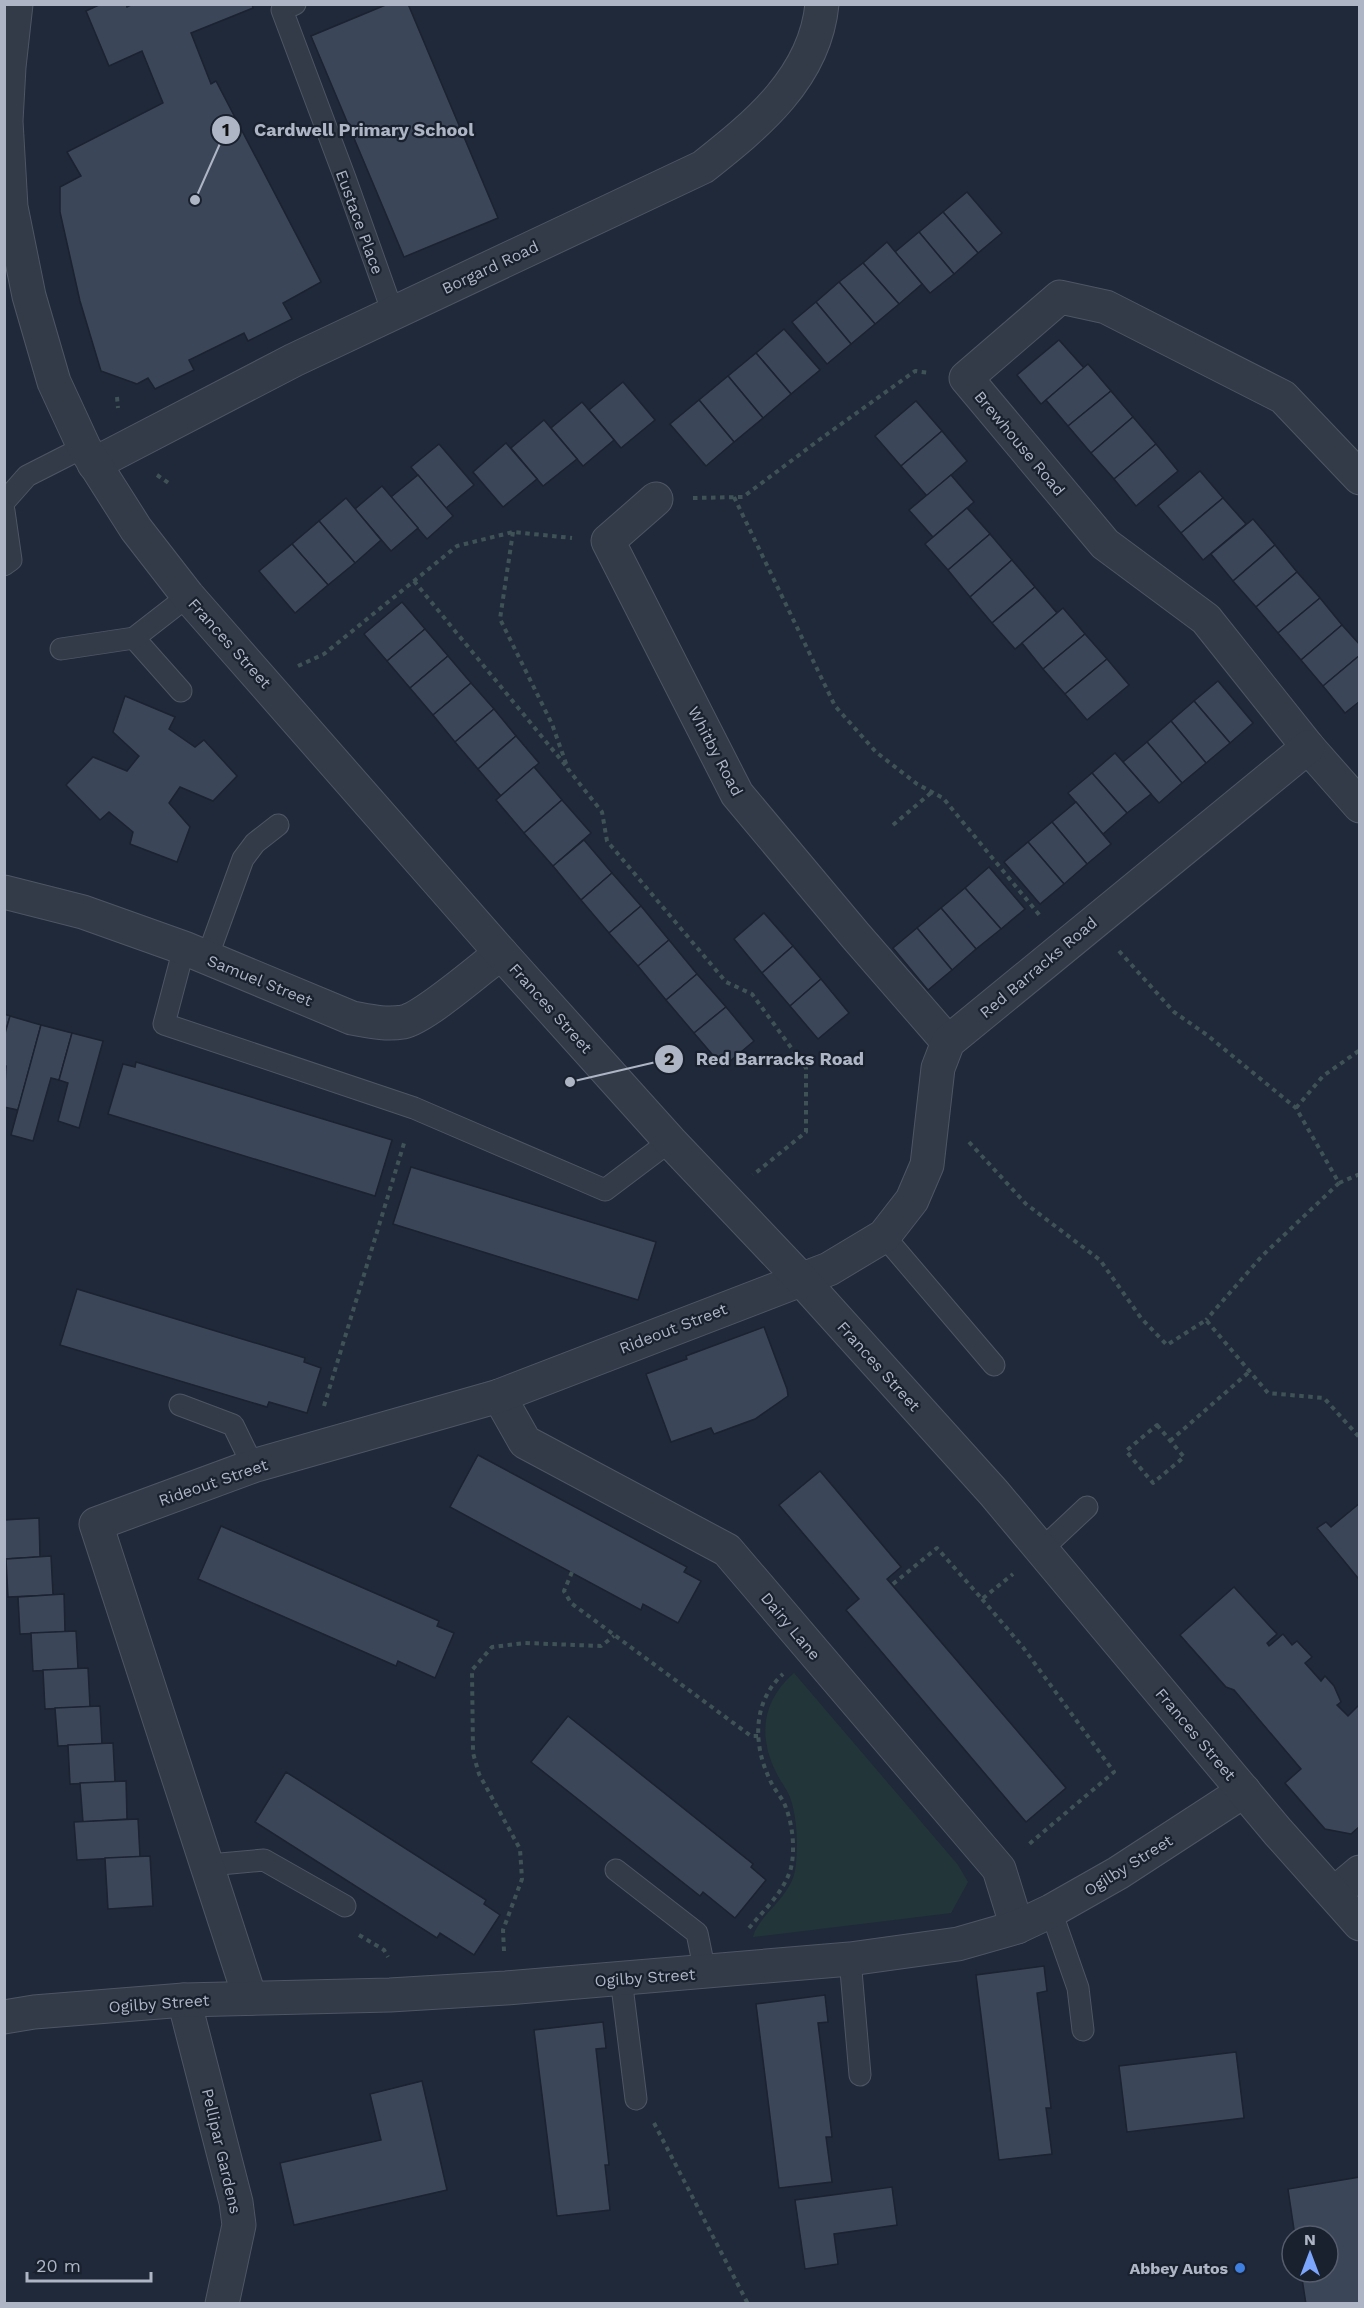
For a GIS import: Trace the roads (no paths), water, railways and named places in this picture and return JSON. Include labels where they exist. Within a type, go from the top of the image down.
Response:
[{"type":"street","name":"Frances Street","points":[[16,4],[7,67],[6,121],[11,207],[39,336],[54,382],[89,455],[136,529],[188,596],[501,953],[670,1141],[801,1279],[986,1484],[1278,1832],[1335,1893],[1359,1924]]},
{"type":"street","name":"Borgard Road","points":[[89,455],[703,167],[745,134],[775,104],[800,72],[813,44],[822,4]]},
{"type":"street","name":"Brewhouse Road","points":[[1359,478],[1283,398],[1106,307],[1060,297],[966,378],[1105,544],[1206,619],[1308,747],[1359,806]]},
{"type":"street","name":"Whitby Road","points":[[656,499],[608,542],[737,794],[948,1042]]},
{"type":"street","name":"Red Barracks Road","points":[[948,1042],[1308,747]]},
{"type":"street","name":"Samuel Street","points":[[4,892],[83,912],[195,953],[352,1018],[380,1024],[405,1022],[426,1011],[501,953]]},
{"type":"street","points":[[801,1279],[829,1269],[884,1236],[912,1200],[927,1165],[938,1068],[948,1042]]},
{"type":"street","name":"Rideout Street","points":[[250,1998],[96,1524],[253,1466],[499,1396],[801,1279]]},
{"type":"street","name":"Dairy Lane","points":[[499,1396],[525,1442],[727,1550],[999,1869],[1017,1927]]},
{"type":"street","name":"Ogilby Street","points":[[4,2017],[34,2012],[184,2000],[390,1995],[507,1988],[621,1978],[704,1963],[850,1959],[958,1944],[1017,1927],[1051,1911],[1118,1873],[1244,1791]]},
{"type":"street","points":[[1335,1893],[1359,1872]]},
{"type":"street","name":"Pellipar Gardens","points":[[184,2000],[240,2225],[222,2304]]},
{"type":"lane","name":"Eustace Place","points":[[295,4],[282,10],[393,313]]},
{"type":"lane","points":[[4,502],[27,476],[89,455]]},
{"type":"lane","points":[[4,511],[11,560],[4,565]]},
{"type":"lane","points":[[61,649],[134,638],[188,596]]},
{"type":"lane","points":[[134,638],[182,691]]},
{"type":"lane","points":[[278,825],[255,843],[243,859],[195,953],[164,1024],[414,1108],[605,1190],[670,1141]]},
{"type":"lane","points":[[884,1236],[994,1365]]},
{"type":"lane","points":[[180,1405],[233,1425],[253,1466]]},
{"type":"lane","points":[[1041,1550],[1087,1507]]},
{"type":"lane","points":[[208,1864],[264,1860],[345,1906]]},
{"type":"lane","points":[[616,1870],[697,1933],[704,1963]]},
{"type":"lane","points":[[1051,1911],[1078,1988],[1083,2031]]},
{"type":"lane","points":[[850,1959],[860,2075]]},
{"type":"lane","points":[[621,1978],[636,2099]]},
{"type":"place","name":"Cardwell Primary School","points":[[195,200]]},
{"type":"place","name":"Red Barracks Road","points":[[570,1082]]},
{"type":"place","name":"Abbey Autos","points":[[1240,2268]]}]
